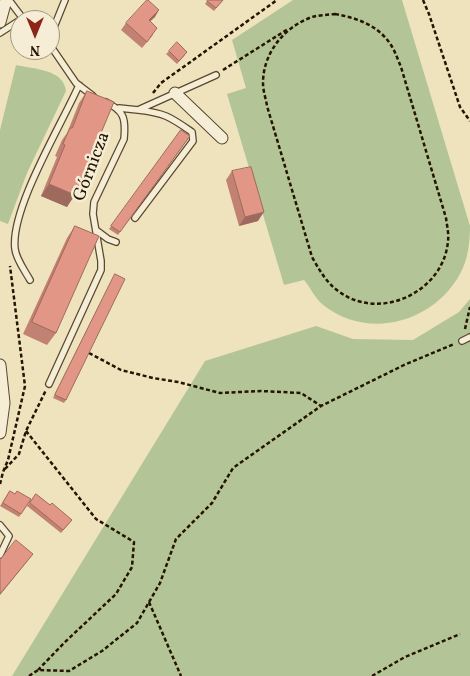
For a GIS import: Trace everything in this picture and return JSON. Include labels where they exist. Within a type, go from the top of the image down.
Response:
[{"type":"street","points":[[0,22],[8,0]]},
{"type":"street","points":[[175,93],[222,138]]},
{"type":"street","points":[[0,365],[4,403],[0,433]]},
{"type":"lane","points":[[60,12],[65,0]]},
{"type":"lane","points":[[60,59],[79,86],[91,95],[118,108],[140,109],[170,116],[192,132],[194,136],[193,140],[135,218]]},
{"type":"lane","points":[[140,109],[218,74]]},
{"type":"lane","points":[[30,280],[15,251],[18,222],[26,195],[79,86]]},
{"type":"lane","name":"Górnicza","points":[[49,384],[101,270],[93,214],[94,202],[124,139],[125,128],[118,108]]},
{"type":"lane","points":[[96,230],[108,239],[116,242]]},
{"type":"lane","points":[[462,341],[470,337]]},
{"type":"lane","points":[[0,525],[9,536],[0,555]]},
{"type":"path","points":[[140,109],[162,83],[277,0]]},
{"type":"path","points":[[423,0],[430,14],[460,107],[470,121]]},
{"type":"path","points":[[218,74],[293,26],[313,17],[335,14],[357,18],[376,29],[391,45],[401,67],[446,218],[448,242],[442,264],[428,284],[409,297],[387,304],[379,304],[363,303],[341,294],[324,278],[312,257],[267,106],[263,83],[267,61],[277,42],[293,26]]},
{"type":"path","points":[[38,670],[69,670],[102,651],[137,624],[160,583],[176,539],[212,503],[233,468],[321,406],[404,365],[462,341],[470,307]]},
{"type":"path","points":[[89,352],[121,370],[153,378],[178,382],[220,393],[261,391],[301,393],[321,406]]},
{"type":"path","points":[[3,472],[19,454],[26,432],[49,384]]},
{"type":"path","points":[[26,432],[96,519],[134,542],[132,566],[116,594],[38,670],[29,676]]},
{"type":"path","points":[[149,602],[181,676]]},
{"type":"path","points":[[372,676],[405,657],[460,634]]},
{"type":"green space","points":[[293,0],[402,0],[470,226],[468,251],[460,274],[448,291],[433,305],[416,315],[398,321],[378,324],[359,322],[340,315],[322,304],[304,280],[284,285],[227,94],[246,88],[232,40]]},
{"type":"green space","points":[[16,65],[54,74],[60,78],[66,91],[27,173],[8,224],[0,221],[0,130]]},
{"type":"green space","points":[[470,299],[470,676],[12,676],[205,361],[316,326],[353,339],[413,340],[459,312]]},
{"type":"building","points":[[147,0],[159,10],[149,20],[157,28],[147,42],[126,23]]},
{"type":"building","points":[[208,0],[223,0],[216,8]]},
{"type":"building","points":[[177,42],[187,52],[179,61],[169,51]]},
{"type":"building","points":[[87,91],[114,102],[75,195],[49,184],[65,145],[63,144],[65,139],[70,128],[72,128]]},
{"type":"building","points":[[181,130],[190,136],[120,232],[111,226]]},
{"type":"building","points":[[251,167],[264,212],[245,217],[232,171]]},
{"type":"building","points":[[75,226],[99,236],[56,333],[32,322]]},
{"type":"building","points":[[115,274],[125,279],[66,400],[55,395]]},
{"type":"building","points":[[10,491],[15,494],[17,491],[31,499],[21,514],[3,503]]},
{"type":"building","points":[[36,494],[50,505],[52,503],[72,520],[63,530],[30,503]]},
{"type":"building","points":[[16,540],[33,554],[0,594],[0,560]]}]
